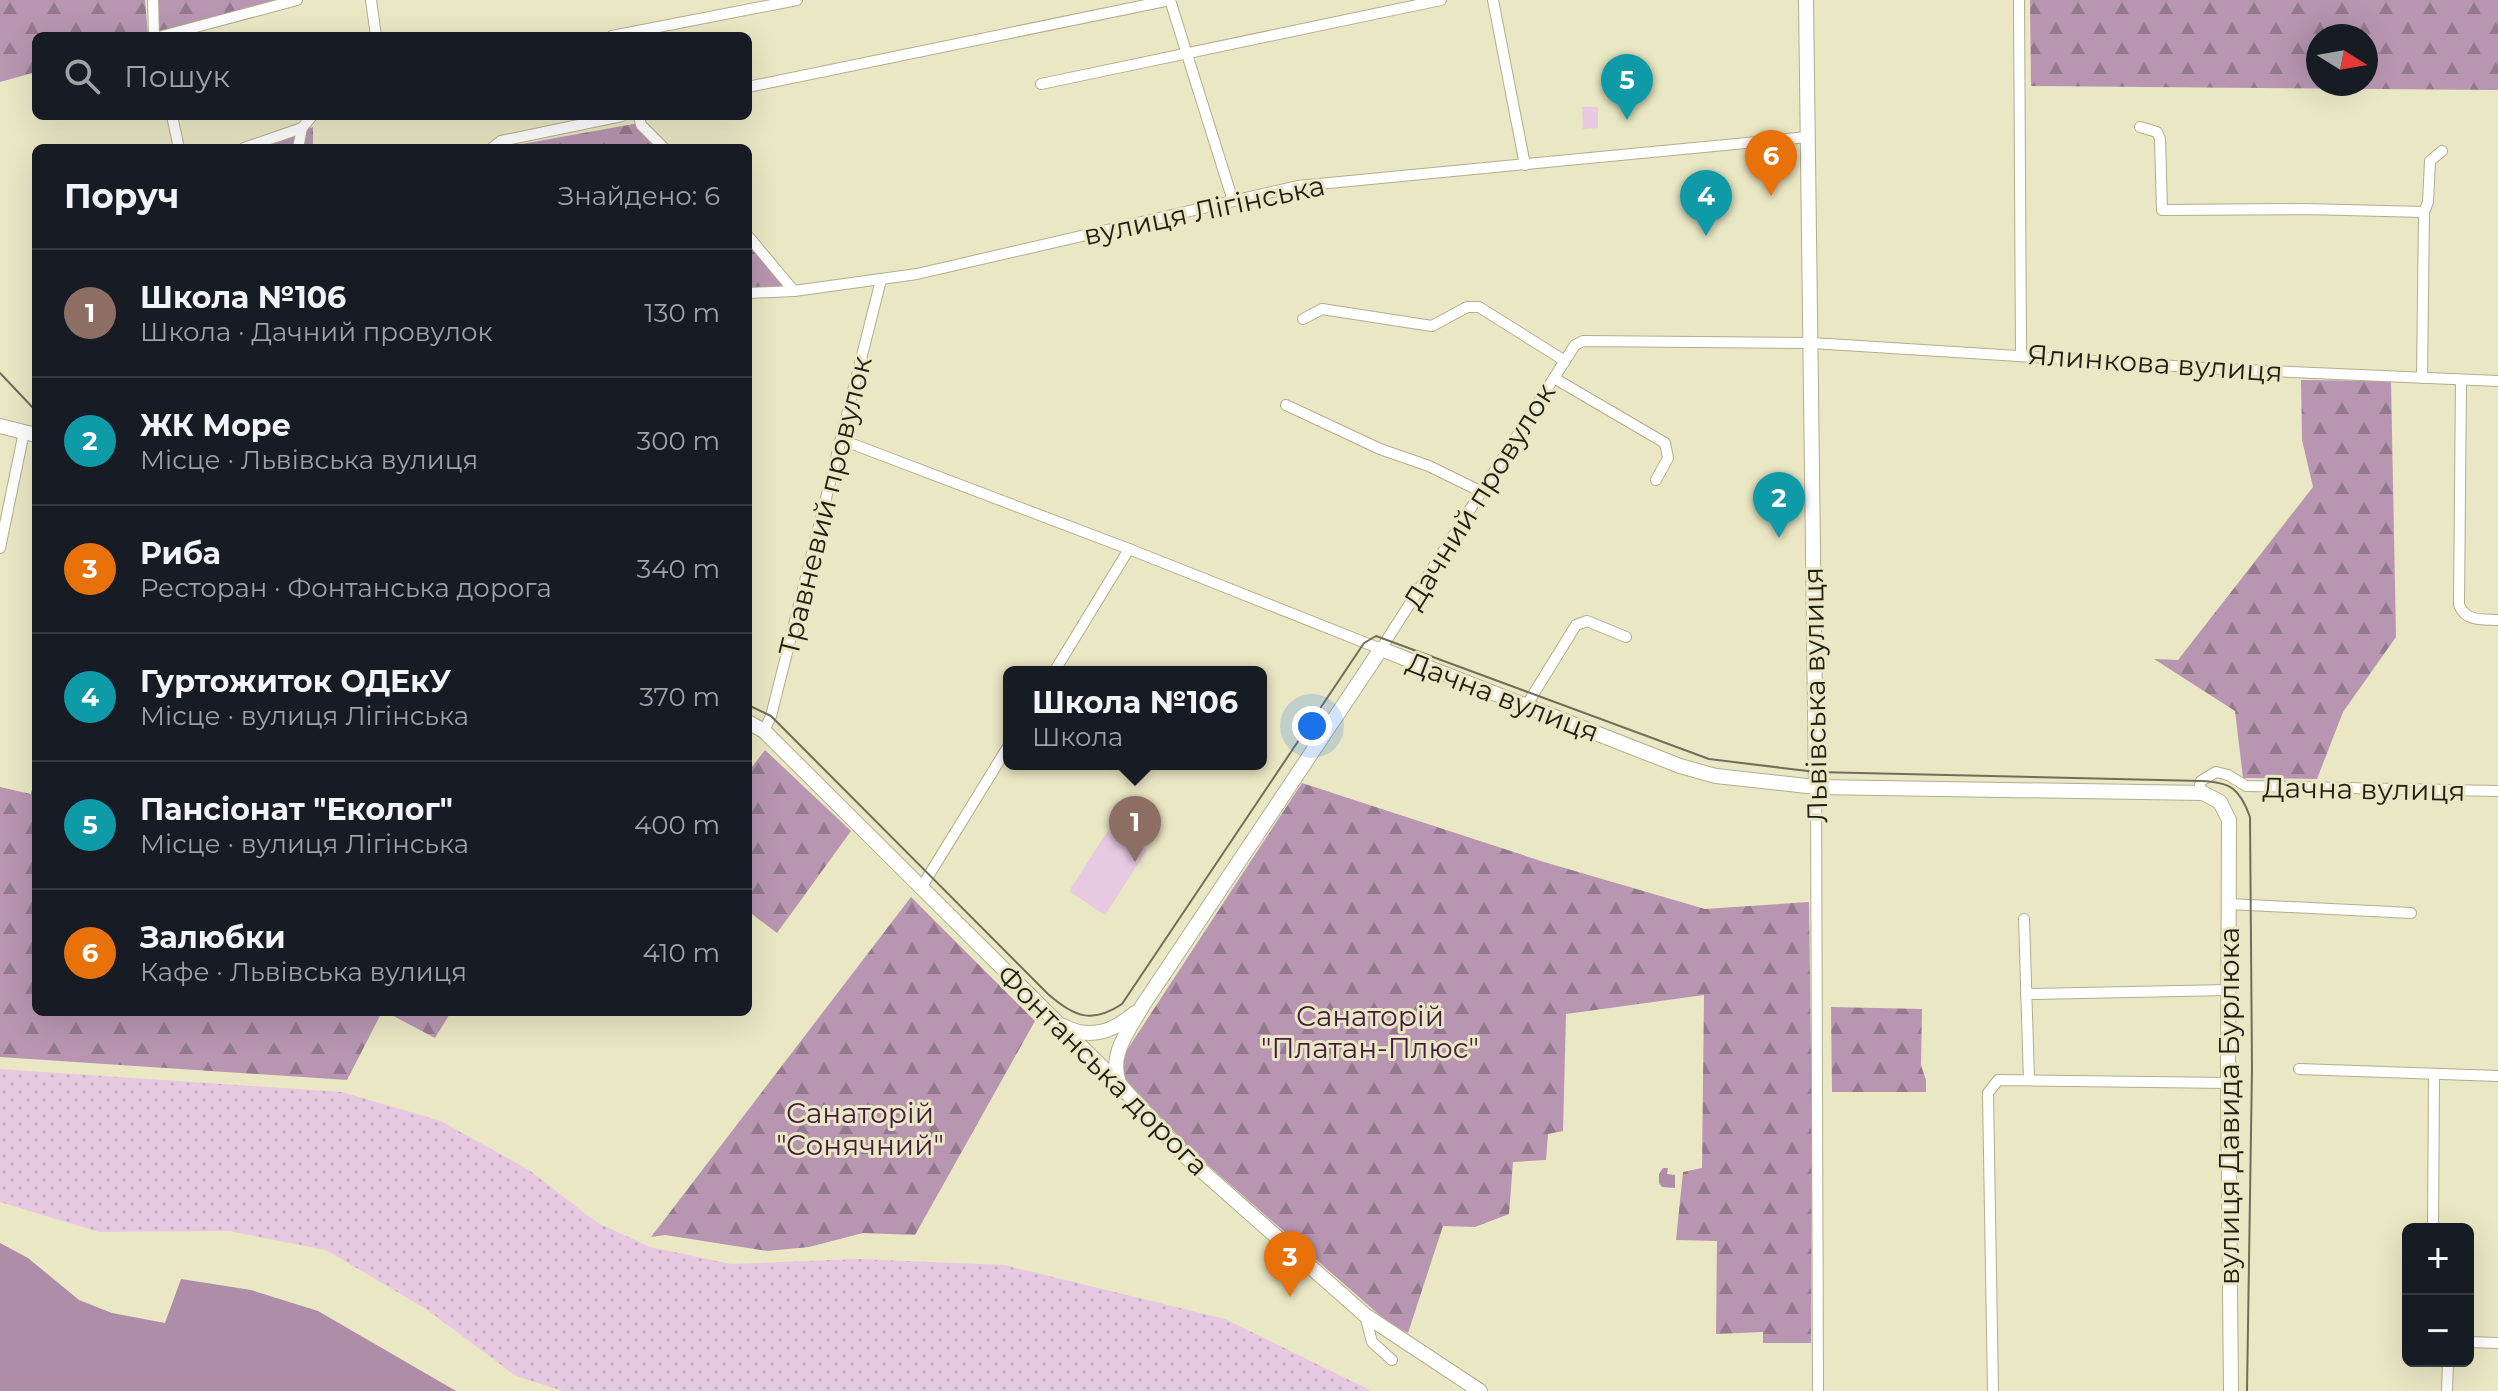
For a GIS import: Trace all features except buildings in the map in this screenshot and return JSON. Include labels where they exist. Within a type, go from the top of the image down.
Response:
[{"type":"main road","name":"Львівська вулиця","points":[[1806,0],[1816,787]]},
{"type":"main road","points":[[0,426],[30,433]]},
{"type":"main road","name":"Дачна вулиця","points":[[1381,649],[1702,772],[1757,782],[1816,787],[2198,793],[2212,796],[2220,802],[2229,820]]},
{"type":"main road","name":"Дачний провулок","points":[[1120,1085],[1116,1076],[1116,1057],[1143,1005],[1381,649]]},
{"type":"main road","name":"Фонтанська дорога","points":[[752,724],[764,731],[1120,1085],[1184,1155],[1365,1315],[1480,1391]]},
{"type":"main road","name":"вулиця Давида Бурлюка","points":[[2229,820],[2231,1391]]},
{"type":"main road","name":"Дачний провулок","points":[[1056,1022],[1072,1031],[1096,1033],[1120,1026],[1143,1005]]},
{"type":"street","points":[[153,0],[154,32]]},
{"type":"street","points":[[177,32],[297,0]]},
{"type":"street","points":[[371,0],[375,32]]},
{"type":"street","points":[[633,32],[797,0]]},
{"type":"street","points":[[752,86],[1170,0],[1233,201]]},
{"type":"street","points":[[1041,84],[1441,0]]},
{"type":"street","points":[[1493,0],[1525,165]]},
{"type":"street","points":[[2019,0],[2021,355]]},
{"type":"street","points":[[173,120],[178,144]]},
{"type":"street","points":[[299,144],[302,128],[309,120]]},
{"type":"street","points":[[497,144],[603,120]]},
{"type":"street","points":[[640,120],[660,144]]},
{"type":"street","points":[[2140,127],[2157,132],[2160,139],[2162,210],[2424,212]]},
{"type":"street","points":[[256,144],[302,128]]},
{"type":"street","name":"вулиця Лігінська","points":[[752,293],[881,280],[1298,186],[1808,137]]},
{"type":"street","points":[[2422,378],[2424,212],[2428,202],[2430,161],[2442,151]]},
{"type":"street","points":[[752,241],[794,291]]},
{"type":"street","name":"Травневий провулок","points":[[764,731],[775,703],[881,280]]},
{"type":"street","points":[[1303,319],[1322,309],[1432,326],[1473,306],[1565,361]]},
{"type":"street","name":"Дачний провулок","points":[[1381,649],[1575,345],[1583,341],[1812,343]]},
{"type":"street","name":"Ялинкова вулиця","points":[[1812,343],[2222,369],[2498,381]]},
{"type":"street","points":[[1554,378],[1665,443],[1668,458],[1656,480]]},
{"type":"street","points":[[2461,380],[2459,605],[2470,619],[2498,620]]},
{"type":"street","points":[[1286,405],[1482,492]]},
{"type":"street","points":[[0,548],[30,433]]},
{"type":"street","name":"Дачна вулиця","points":[[842,440],[1381,649]]},
{"type":"street","points":[[1058,666],[1129,549]]},
{"type":"street","points":[[1526,706],[1576,625],[1587,621],[1626,637]]},
{"type":"street","points":[[921,888],[1003,755]]},
{"type":"street","name":"Дачна вулиця","points":[[2198,793],[2205,777],[2216,772],[2246,786],[2498,791]]},
{"type":"street","name":"Львівська вулиця","points":[[1816,787],[1818,1391]]},
{"type":"street","points":[[2229,904],[2411,913]]},
{"type":"street","points":[[2024,919],[2029,1080]]},
{"type":"street","points":[[2026,994],[2228,990]]},
{"type":"street","points":[[2299,1069],[2498,1076]]},
{"type":"street","points":[[2433,1223],[2434,1074]]},
{"type":"street","points":[[1993,1391],[1988,1093],[1998,1080],[2228,1083]]},
{"type":"street","points":[[1365,1315],[1372,1342],[1392,1360]]},
{"type":"street","points":[[2474,1342],[2498,1343]]},
{"type":"street","points":[[2447,1391],[2448,1367]]},
{"type":"shaded area","points":[[1582,107],[1598,107],[1598,128],[1583,129]]},
{"type":"shaded area","points":[[1111,826],[1147,850],[1105,915],[1069,891]]},
{"type":"shaded area","points":[[0,1069],[342,1092],[441,1121],[529,1170],[596,1222],[650,1247],[731,1264],[859,1259],[1004,1265],[1225,1319],[1372,1391],[563,1391],[516,1376],[426,1309],[326,1250],[229,1231],[99,1232],[0,1202]]},
{"type":"shaded area","points":[[1663,1168],[1668,1168],[1667,1174],[1675,1175],[1675,1188],[1662,1187],[1659,1183]]},
{"type":"shaded area","points":[[0,1243],[28,1258],[79,1300],[112,1313],[165,1323],[181,1279],[251,1290],[318,1311],[456,1391],[0,1391]]},
{"type":"green space","points":[[0,0],[145,0],[148,32],[32,32],[32,73],[0,82]]},
{"type":"green space","points":[[157,0],[281,0],[162,32],[158,32]]},
{"type":"green space","points":[[2030,0],[2498,0],[2498,90],[2378,89],[2378,24],[2306,24],[2306,88],[2031,86]]},
{"type":"green space","points":[[639,123],[659,144],[521,144]]},
{"type":"green space","points":[[313,127],[313,144],[266,144]]},
{"type":"green space","points":[[752,243],[794,288],[752,291]]},
{"type":"green space","points":[[2301,380],[2391,381],[2396,637],[2343,712],[2317,779],[2243,778],[2235,711],[2154,659],[2178,660],[2313,487],[2302,440]]},
{"type":"green space","points":[[765,750],[851,831],[777,933],[752,914],[752,767]]},
{"type":"green space","name":"Санаторій \"Платан-Плюс\"","points":[[1302,783],[1544,862],[1705,909],[1809,902],[1811,1343],[1763,1343],[1763,1332],[1716,1334],[1717,1241],[1676,1240],[1683,1172],[1702,1168],[1704,995],[1566,1014],[1563,1131],[1548,1134],[1546,1160],[1513,1162],[1509,1214],[1475,1227],[1443,1226],[1408,1333],[1391,1325],[1194,1153],[1120,1074],[1123,1056]]},
{"type":"green space","points":[[0,787],[31,794],[32,789],[32,1016],[380,1016],[347,1080],[0,1057]]},
{"type":"green space","name":"Санаторій \"Сонячний\"","points":[[911,897],[1035,1021],[915,1235],[863,1233],[809,1247],[767,1251],[665,1235],[651,1237]]},
{"type":"green space","points":[[1831,1007],[1922,1009],[1921,1065],[1926,1092],[1832,1092]]},
{"type":"green space","points":[[394,1016],[449,1016],[435,1038]]},
{"type":"tram line","points":[[0,373],[32,407]]},
{"type":"tram line","points":[[752,707],[771,716],[1048,994],[1075,1013],[1092,1016],[1122,1004],[1364,643],[1376,636],[1709,759],[1816,772],[2201,781],[2227,785],[2238,794],[2250,817],[2252,1068],[2247,1391]]},
{"type":"place","name":"Пансіонат \"Еколог\"","points":[[1627,120]]},
{"type":"place","name":"Залюбки","points":[[1771,196]]},
{"type":"place","name":"Гуртожиток ОДЕкУ","points":[[1706,236]]},
{"type":"place","name":"ЖК Море","points":[[1779,538]]},
{"type":"place","name":"Школа №106","points":[[1135,862]]},
{"type":"place","name":"Риба","points":[[1290,1297]]}]
